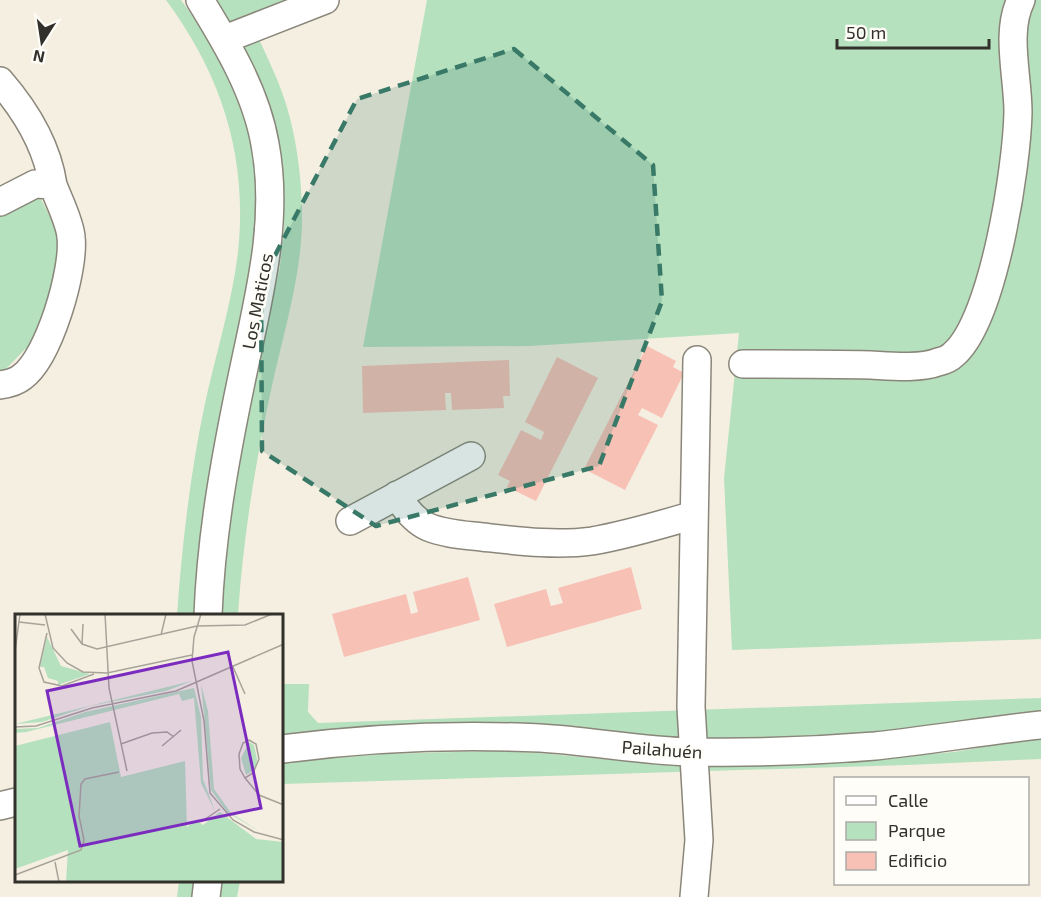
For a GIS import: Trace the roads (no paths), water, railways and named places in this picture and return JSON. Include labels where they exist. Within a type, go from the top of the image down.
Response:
[{"type":"street","name":"Los Maticos","points":[[200,0],[225,39],[248,91],[265,143],[270,194],[268,247],[217,508],[208,614]]},
{"type":"street","points":[[225,39],[325,0]]},
{"type":"street","points":[[743,364],[907,366],[936,364],[954,355],[966,340],[975,322],[997,256],[1014,164],[1018,85],[1012,25],[1021,0]]},
{"type":"street","points":[[0,81],[21,109],[43,146],[53,184],[72,236],[69,266],[55,321],[35,362],[22,377],[0,385]]},
{"type":"street","points":[[0,202],[35,184],[53,184]]},
{"type":"street","points":[[694,897],[699,840],[692,752],[691,668],[697,360]]},
{"type":"street","points":[[350,521],[471,456]]},
{"type":"street","points":[[397,495],[405,509],[427,526],[454,534],[514,541],[549,543],[590,541],[628,534],[694,515]]},
{"type":"street","name":"Pailahuén","points":[[284,749],[374,739],[489,737],[541,738],[692,752],[813,750],[1041,725]]},
{"type":"street","points":[[0,806],[15,802]]},
{"type":"street","points":[[206,897],[208,882]]}]
